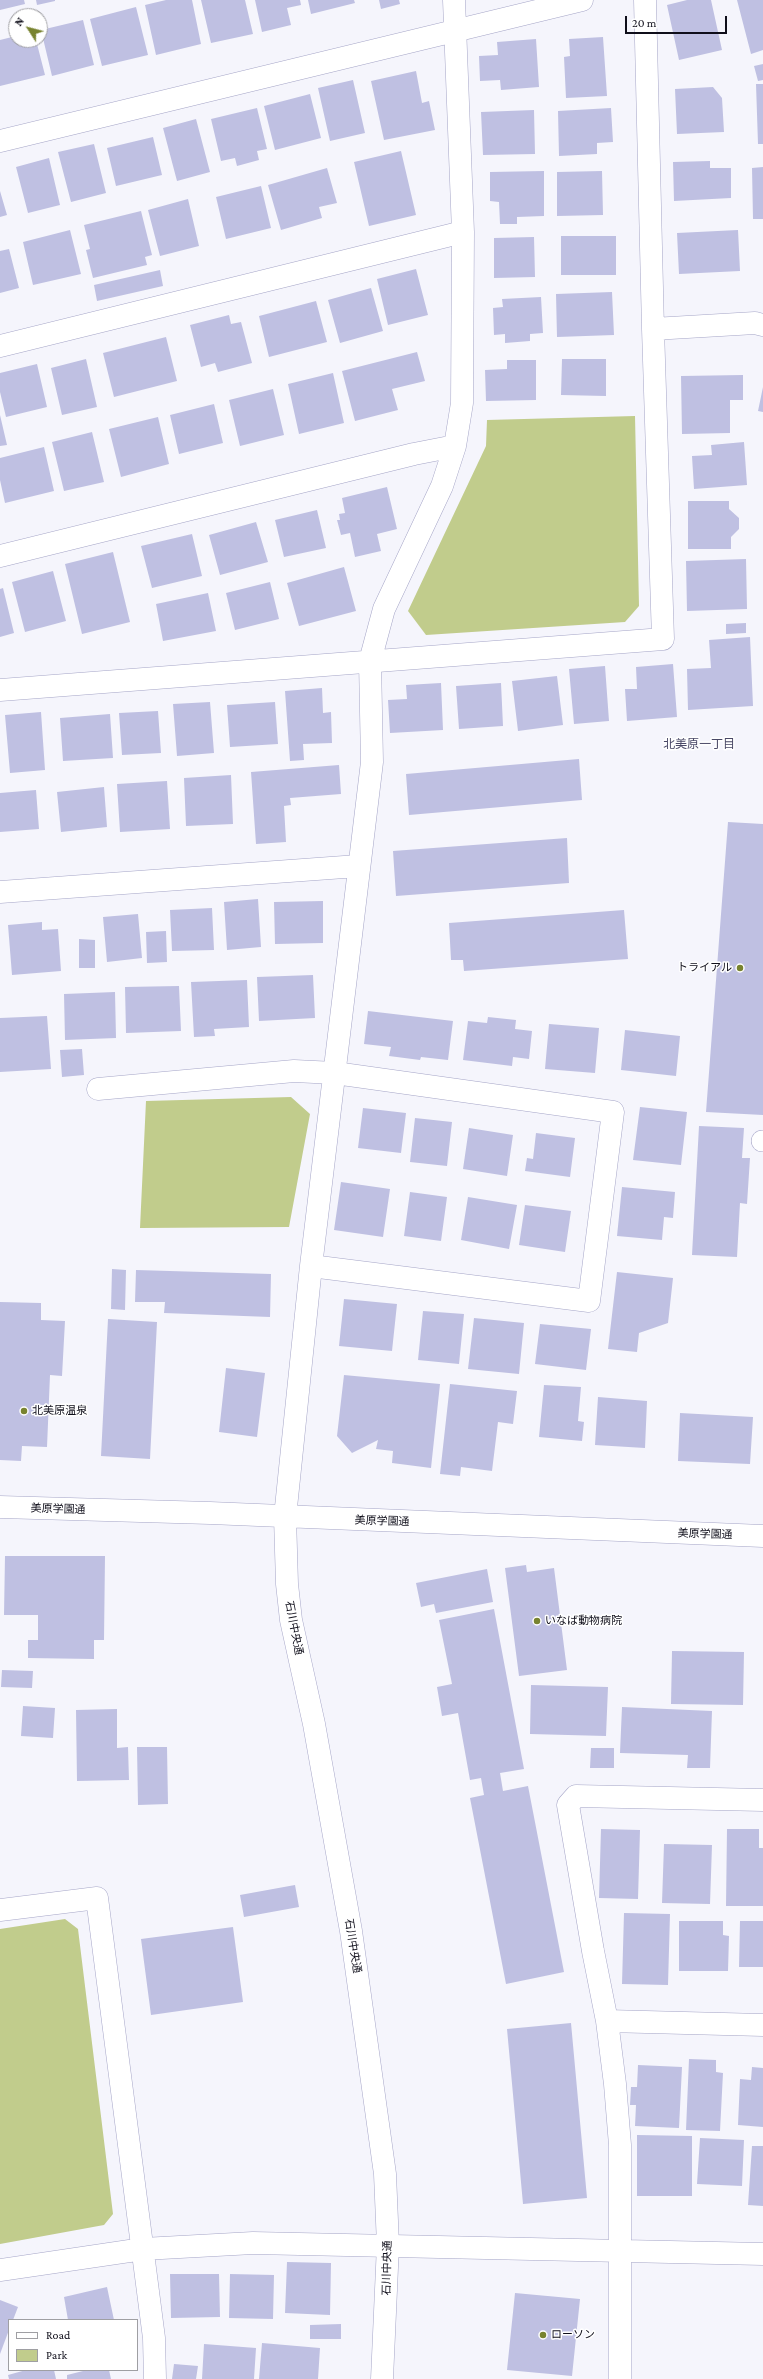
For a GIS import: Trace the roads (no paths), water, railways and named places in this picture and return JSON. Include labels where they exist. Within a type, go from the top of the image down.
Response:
[{"type":"street","name":"石川中央通","points":[[382,2379],[388,2245],[385,2174],[351,1931],[314,1724],[291,1620],[287,1584],[285,1517],[311,1266],[335,1073],[358,866],[372,762],[370,661],[384,609],[442,486],[455,446],[462,403],[463,232],[454,0]]},
{"type":"street","points":[[0,141],[582,0]]},
{"type":"street","points":[[0,690],[662,639],[652,329],[645,0]]},
{"type":"street","points":[[0,346],[463,232]]},
{"type":"street","points":[[652,329],[755,323],[763,325]]},
{"type":"street","points":[[0,556],[414,454],[455,446]]},
{"type":"street","points":[[0,892],[358,866]]},
{"type":"street","points":[[98,1090],[294,1071],[335,1073],[613,1112],[589,1302],[311,1266]]},
{"type":"street","name":"美原学園通","points":[[0,1507],[763,1536]]},
{"type":"street","points":[[620,2379],[620,2145],[607,2021],[593,1951],[568,1805],[576,1796],[763,1800]]},
{"type":"street","points":[[0,1910],[97,1898],[154,2338],[155,2379]]},
{"type":"street","points":[[607,2021],[763,2025]]},
{"type":"street","points":[[0,2270],[143,2249],[253,2243],[763,2254]]},
{"type":"place","name":"トライアル","points":[[740,968]]},
{"type":"place","name":"北美原温泉","points":[[24,1411]]},
{"type":"place","name":"いなば動物病院","points":[[537,1621]]},
{"type":"place","name":"ローソン","points":[[543,2335]]},
{"type":"district","name":"北美原一丁目","points":[[699,744]]}]
